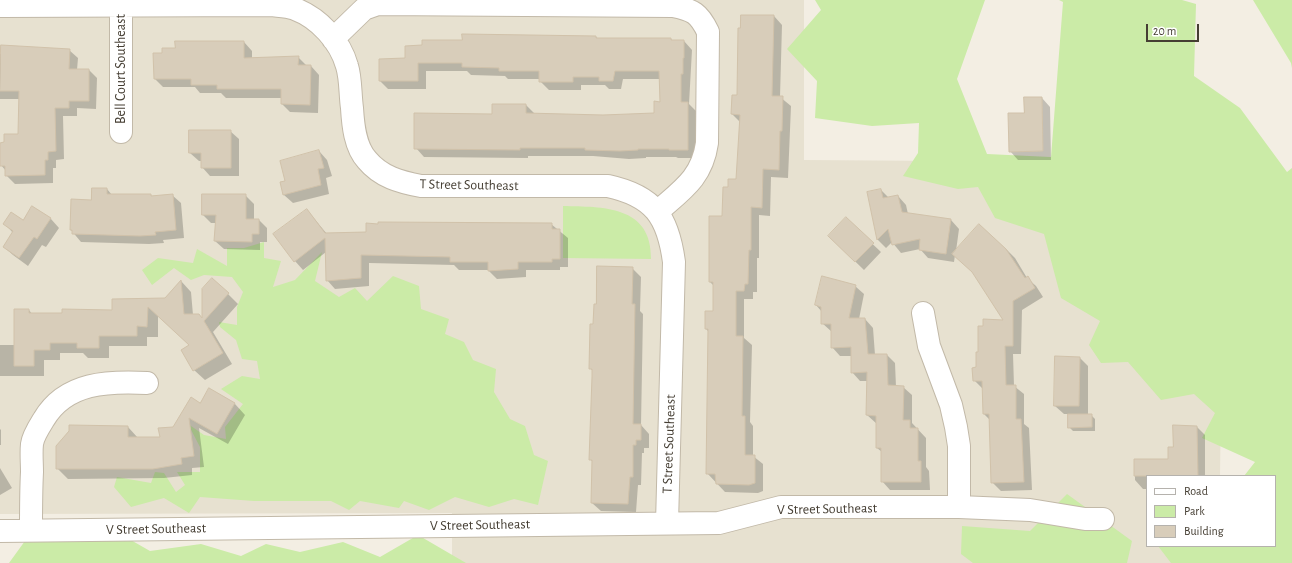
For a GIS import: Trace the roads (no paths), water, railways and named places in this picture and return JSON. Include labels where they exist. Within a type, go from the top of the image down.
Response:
[{"type":"street","name":"T Street Southeast","points":[[0,6],[121,3],[271,5],[294,8],[317,21],[333,38],[347,66],[353,124],[357,143],[366,159],[380,172],[398,181],[420,186],[608,186],[627,190],[645,200],[657,212],[665,224],[671,242],[674,262],[667,523]]},
{"type":"street","name":"Bell Court Southeast","points":[[121,3],[121,132]]},
{"type":"street","points":[[333,38],[364,9],[378,4],[673,6],[691,10],[702,19],[708,32],[707,135],[705,156],[700,169],[691,183],[657,212]]},
{"type":"street","points":[[923,313],[929,346],[951,405],[956,427],[959,446],[959,507]]},
{"type":"street","points":[[31,530],[32,444],[48,411],[60,399],[76,390],[95,384],[120,382],[147,383]]},
{"type":"street","name":"V Street Southeast","points":[[0,531],[719,522],[781,507],[959,507],[1030,510],[1085,519],[1103,519]]}]
